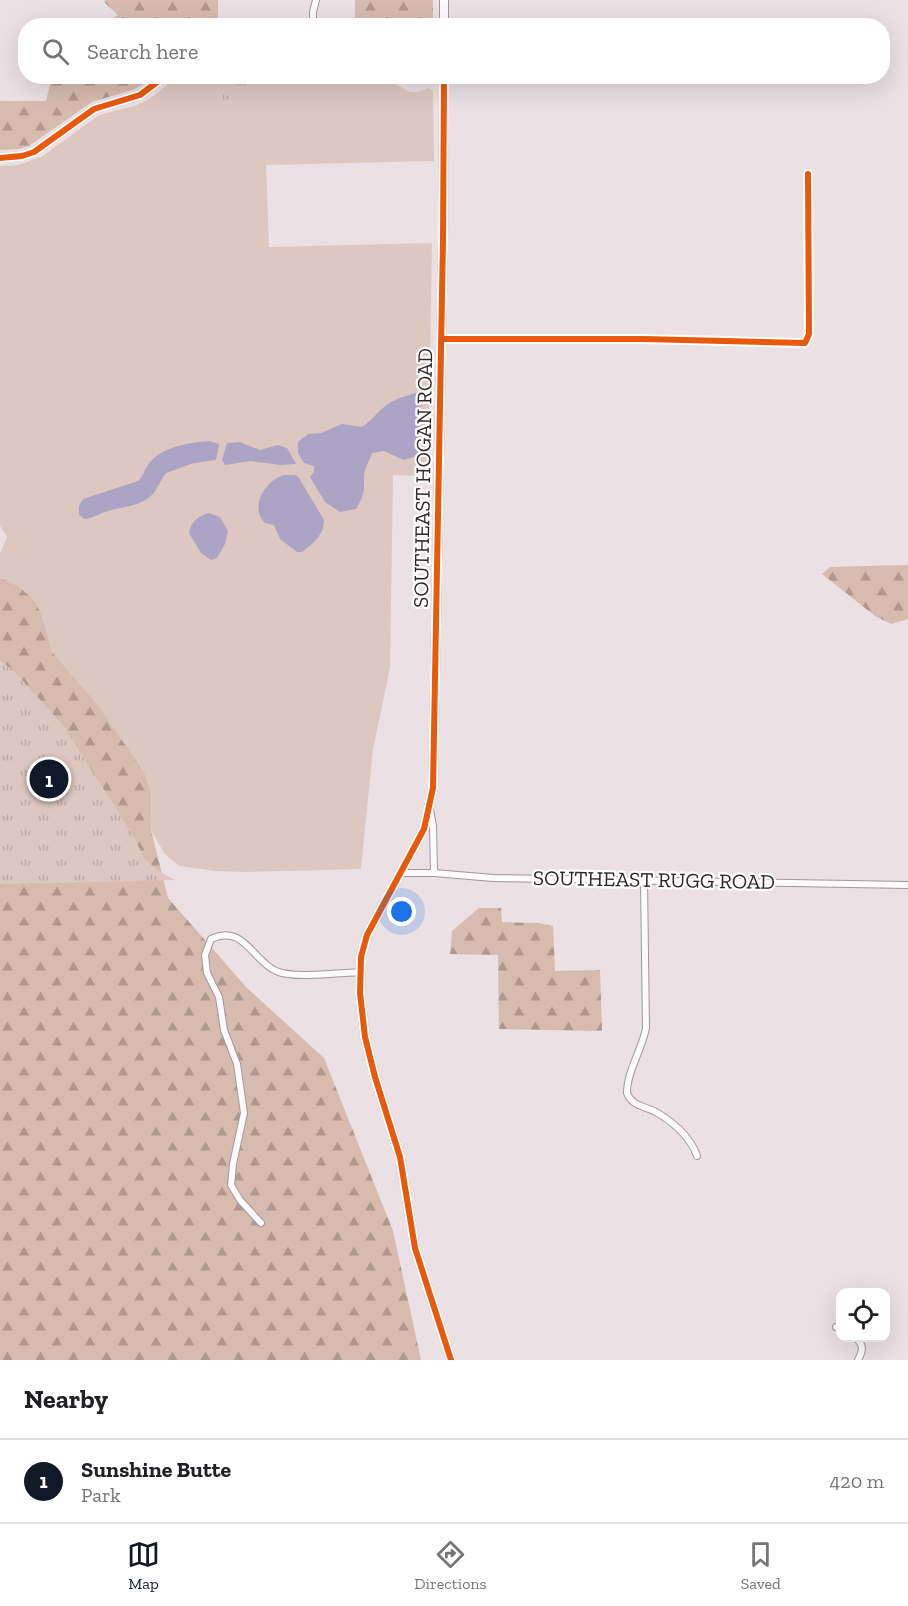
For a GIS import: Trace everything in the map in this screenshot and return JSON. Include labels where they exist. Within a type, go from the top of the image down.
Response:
[{"type":"main road","points":[[444,0],[444,18]]},
{"type":"main road","points":[[0,158],[34,153],[94,109],[140,95],[154,84]]},
{"type":"main road","name":"SOUTHEAST HOGAN ROAD","points":[[444,84],[434,766],[430,809],[424,830],[367,935],[360,972],[361,1015],[369,1057],[400,1157],[416,1248],[451,1360]]},
{"type":"street","points":[[313,18],[316,0]]},
{"type":"street","points":[[442,339],[643,339],[805,343],[809,334],[808,174]]},
{"type":"street","points":[[430,809],[433,826],[434,873]]},
{"type":"street","name":"SOUTHEAST RUGG ROAD","points":[[400,873],[434,873],[475,877],[908,885]]},
{"type":"street","points":[[644,880],[646,1028],[628,1080],[627,1093],[633,1102],[671,1122],[687,1138],[697,1156]]},
{"type":"street","points":[[261,1223],[240,1200],[231,1185],[244,1113],[237,1064],[224,1030],[219,997],[207,973],[205,955],[207,948],[211,939],[229,934],[235,936],[265,963],[279,972],[297,974],[360,972]]},
{"type":"street","points":[[858,1360],[862,1347],[860,1342]]},
{"type":"green space","points":[[105,0],[218,0],[218,18],[114,18],[118,15],[104,2]]},
{"type":"green space","points":[[355,0],[433,0],[433,18],[355,18]]},
{"type":"green space","points":[[50,84],[143,84],[135,89],[92,102],[29,146],[0,150],[0,101],[46,101]]},
{"type":"green space","points":[[168,84],[396,84],[410,92],[429,88],[433,91],[434,161],[266,165],[269,247],[432,243],[428,476],[393,475],[390,667],[373,750],[361,869],[244,872],[179,866],[164,853],[151,830],[151,793],[94,700],[52,652],[42,615],[18,586],[0,578],[0,554],[7,537],[0,526],[0,166],[18,165],[41,157],[98,116],[134,106]]},
{"type":"green space","points":[[215,84],[250,84],[252,87],[224,101]]},
{"type":"green space","points":[[908,565],[908,619],[891,624],[875,616],[822,574],[830,567]]},
{"type":"green space","points":[[0,578],[18,586],[33,599],[42,615],[52,652],[94,700],[144,772],[151,793],[151,830],[168,898],[247,988],[324,1058],[393,1231],[421,1360],[0,1360]]},
{"type":"green space","points":[[0,660],[15,672],[62,724],[133,835],[144,858],[158,871],[175,880],[0,884]]},
{"type":"green space","points":[[479,908],[501,908],[502,922],[539,923],[553,926],[555,971],[600,970],[602,1031],[499,1029],[498,955],[450,954],[452,931]]},
{"type":"shaded area","points":[[421,391],[420,455],[404,460],[384,451],[372,453],[364,474],[364,490],[356,509],[340,512],[325,502],[310,477],[314,472],[314,466],[304,463],[298,453],[298,442],[308,434],[321,433],[342,424],[362,427],[388,404]]},
{"type":"shaded area","points":[[209,441],[219,444],[216,460],[194,463],[166,473],[153,494],[137,504],[85,519],[79,515],[79,506],[83,499],[138,481],[153,459],[167,450]]},
{"type":"shaded area","points":[[240,442],[260,450],[278,445],[287,448],[296,464],[281,465],[251,461],[225,465],[222,460],[227,443]]},
{"type":"shaded area","points":[[284,475],[295,475],[299,478],[324,520],[320,535],[302,552],[297,552],[280,539],[274,525],[265,523],[260,517],[259,503],[265,488]]},
{"type":"shaded area","points":[[209,513],[220,517],[228,531],[225,544],[217,558],[211,560],[201,553],[189,533],[191,525],[196,520]]},
{"type":"cycle path","points":[[0,158],[22,156],[34,152],[94,109],[140,95],[154,84]]},
{"type":"cycle path","points":[[444,84],[433,788],[424,829],[367,935],[361,957],[360,993],[365,1037],[400,1157],[415,1248],[451,1360]]},
{"type":"cycle path","points":[[442,339],[643,339],[805,343],[809,334],[808,174]]},
{"type":"place","name":"Sunshine Butte","points":[[49,779]]}]
